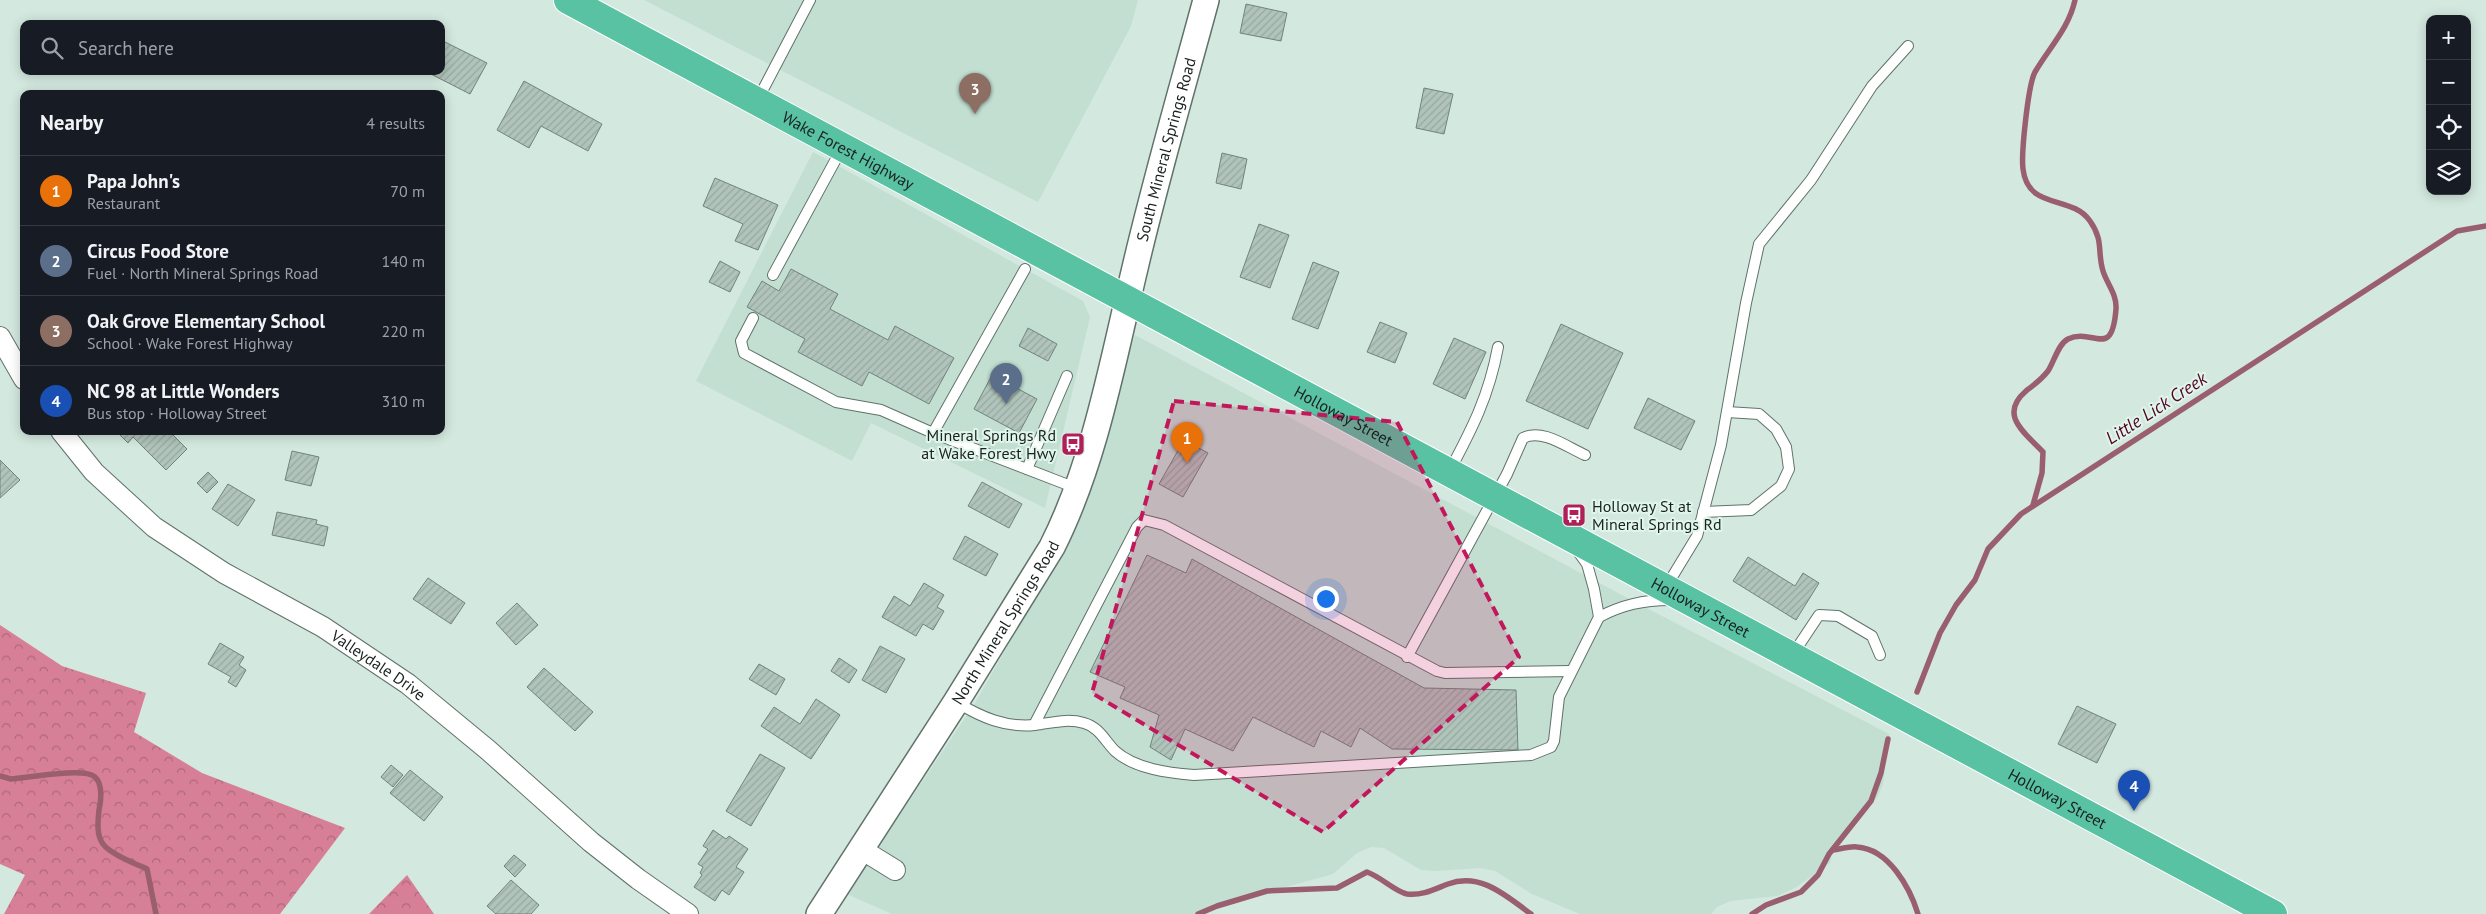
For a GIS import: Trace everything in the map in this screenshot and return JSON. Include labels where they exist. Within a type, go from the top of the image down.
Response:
[{"type":"highway","name":"Wake Forest Highway","points":[[568,0],[1127,300]]},
{"type":"highway","name":"Holloway Street","points":[[1127,300],[2273,914]]},
{"type":"street","name":"South Mineral Springs Road","points":[[1127,300],[1206,0]]},
{"type":"street","name":"North Mineral Springs Road","points":[[819,914],[956,702],[1052,547],[1077,489],[1093,436],[1127,300]]},
{"type":"street","points":[[0,337],[20,372]]},
{"type":"street","name":"Valleydale Drive","points":[[64,435],[94,472],[154,527],[224,573],[323,628],[408,684],[482,745],[591,842],[638,879],[688,914]]},
{"type":"street","points":[[861,849],[895,870]]},
{"type":"lane","points":[[757,101],[810,0]]},
{"type":"lane","points":[[1599,616],[1622,606],[1675,595],[1697,536],[1721,445],[1759,244],[1811,180],[1872,86],[1908,46]]},
{"type":"lane","points":[[773,275],[843,148]]},
{"type":"lane","points":[[933,433],[1025,269]]},
{"type":"lane","points":[[753,318],[741,341],[744,353],[836,402],[881,410],[933,433],[1077,489]]},
{"type":"lane","points":[[1449,473],[1480,414],[1492,378],[1498,347]]},
{"type":"lane","points":[[1027,469],[1067,376]]},
{"type":"lane","points":[[1703,512],[1751,510],[1781,486],[1788,469],[1786,447],[1776,429],[1759,414],[1726,412]]},
{"type":"lane","points":[[1407,657],[1494,498],[1523,438],[1529,434],[1543,436],[1585,455]]},
{"type":"lane","points":[[1034,725],[1137,527],[1144,520],[1164,525],[1424,667],[1445,673],[1571,671]]},
{"type":"lane","points":[[956,702],[982,717],[1006,725],[1034,725],[1068,720],[1086,724],[1098,731],[1115,751],[1138,764],[1176,774],[1194,775],[1531,755],[1551,747],[1554,741],[1559,697],[1599,616],[1587,564],[1568,537]]},
{"type":"lane","points":[[1791,657],[1819,616],[1838,616],[1872,636],[1880,655]]},
{"type":"highlighted area","points":[[1174,401],[1397,422],[1519,657],[1323,832],[1092,693]]},
{"type":"shaded area","points":[[644,0],[1138,0],[1131,26],[1038,202]]},
{"type":"shaded area","points":[[813,152],[1083,301],[1090,317],[1045,508],[871,423],[852,461],[696,381]]},
{"type":"shaded area","points":[[1135,335],[1635,602],[1889,734],[1883,784],[1877,798],[1841,835],[1833,850],[1830,863],[1795,888],[1777,896],[1730,901],[1717,907],[1711,914],[1580,914],[1532,894],[1495,871],[1480,868],[1436,871],[1421,870],[1384,848],[1371,847],[1357,853],[1333,874],[1217,906],[1198,914],[892,914],[847,894],[975,703],[1068,540]]},
{"type":"green space","points":[[0,625],[62,666],[146,693],[134,732],[202,773],[345,828],[280,914],[4,914],[25,875],[0,864]]},
{"type":"green space","points":[[407,875],[434,914],[369,914]]},
{"type":"building","points":[[1246,4],[1287,13],[1281,41],[1240,33]]},
{"type":"building","points":[[445,42],[487,63],[470,94],[433,75],[445,75]]},
{"type":"building","points":[[524,81],[602,124],[588,151],[541,126],[529,148],[497,130]]},
{"type":"building","points":[[1424,88],[1453,94],[1444,134],[1416,128]]},
{"type":"building","points":[[1222,153],[1247,159],[1241,189],[1216,183]]},
{"type":"building","points":[[715,178],[778,205],[758,250],[735,241],[743,224],[703,206]]},
{"type":"building","points":[[1259,224],[1289,235],[1270,288],[1240,277]]},
{"type":"building","points":[[720,261],[740,272],[730,292],[709,282]]},
{"type":"building","points":[[1313,262],[1339,272],[1318,329],[1292,319]]},
{"type":"building","points":[[791,269],[838,294],[830,309],[888,340],[895,326],[954,358],[929,404],[869,372],[862,386],[798,352],[805,339],[747,307],[762,281],[779,291]]},
{"type":"building","points":[[1380,322],[1407,333],[1395,363],[1367,352]]},
{"type":"building","points":[[1561,324],[1623,353],[1588,429],[1526,401]]},
{"type":"building","points":[[1028,328],[1057,344],[1048,361],[1019,346]]},
{"type":"building","points":[[1454,338],[1486,352],[1465,399],[1433,384]]},
{"type":"building","points":[[992,375],[1037,399],[1019,433],[974,409]]},
{"type":"building","points":[[1648,398],[1695,421],[1681,450],[1634,428]]},
{"type":"building","points":[[120,435],[173,435],[187,449],[166,470],[133,437],[128,443]]},
{"type":"building","points":[[1184,440],[1208,453],[1183,497],[1159,484]]},
{"type":"building","points":[[292,451],[319,457],[311,486],[285,480]]},
{"type":"building","points":[[0,460],[20,480],[0,498]]},
{"type":"building","points":[[208,472],[218,482],[207,493],[197,483]]},
{"type":"building","points":[[982,482],[1022,504],[1009,528],[968,506]]},
{"type":"building","points":[[228,484],[255,500],[238,526],[212,509]]},
{"type":"building","points":[[277,512],[317,520],[316,524],[328,527],[324,546],[272,535]]},
{"type":"building","points":[[965,536],[998,554],[986,576],[953,559]]},
{"type":"building","points":[[1147,555],[1186,573],[1192,559],[1424,688],[1516,690],[1518,750],[1392,749],[1360,728],[1351,747],[1321,731],[1314,747],[1253,717],[1233,751],[1185,729],[1171,760],[1150,747],[1159,715],[1120,698],[1125,687],[1090,672]]},
{"type":"building","points":[[1748,557],[1795,586],[1803,573],[1819,583],[1796,620],[1733,581]]},
{"type":"building","points":[[428,578],[465,603],[451,624],[413,599]]},
{"type":"building","points":[[924,583],[944,595],[937,607],[944,611],[933,630],[923,624],[916,636],[882,617],[894,596],[910,606]]},
{"type":"building","points":[[517,603],[538,625],[516,645],[496,623]]},
{"type":"building","points":[[220,643],[244,657],[239,665],[246,670],[236,687],[228,682],[231,677],[208,664]]},
{"type":"building","points":[[880,646],[905,659],[886,693],[862,680]]},
{"type":"building","points":[[839,658],[857,670],[849,683],[831,671]]},
{"type":"building","points":[[759,664],[785,679],[776,695],[749,679]]},
{"type":"building","points":[[544,668],[593,712],[575,731],[527,687]]},
{"type":"building","points":[[816,699],[840,715],[811,759],[761,726],[774,707],[800,724]]},
{"type":"building","points":[[2077,706],[2116,724],[2097,763],[2058,744]]},
{"type":"building","points":[[760,754],[785,768],[751,826],[726,811]]},
{"type":"building","points":[[391,765],[403,775],[393,787],[381,777]]},
{"type":"building","points":[[410,770],[443,797],[424,821],[390,793]]},
{"type":"building","points":[[713,830],[726,839],[729,836],[748,849],[736,867],[744,872],[729,895],[722,890],[715,901],[694,887],[702,875],[700,873],[703,867],[698,864],[708,849],[703,846]]},
{"type":"building","points":[[514,855],[526,865],[515,877],[504,866]]},
{"type":"building","points":[[511,880],[539,905],[531,914],[496,914],[487,906]]},
{"type":"waterway","points":[[2033,505],[2042,473],[2043,452],[2022,431],[2014,416],[2014,408],[2026,391],[2048,371],[2065,341],[2077,336],[2106,338],[2114,325],[2116,309],[2113,294],[2101,264],[2099,240],[2090,221],[2072,207],[2041,197],[2033,191],[2027,182],[2023,169],[2023,149],[2032,79],[2068,20],[2075,0]]},
{"type":"waterway","name":"Little Lick Creek","points":[[1917,692],[1940,633],[1956,605],[1975,580],[1988,549],[2021,514],[2457,231],[2486,226]]},
{"type":"waterway","name":"Little Lick Creek","points":[[1752,914],[1766,905],[1801,892],[1818,875],[1829,854],[1871,801],[1881,773],[1888,739]]},
{"type":"waterway","name":"Little Lick Creek","points":[[0,776],[11,779],[79,773],[95,777],[98,780],[101,793],[98,823],[98,832],[101,840],[106,848],[147,869],[156,914]]},
{"type":"waterway","points":[[1833,850],[1857,847],[1868,849],[1879,855],[1888,862],[1904,882],[1918,914]]},
{"type":"waterway","name":"Little Lick Creek","points":[[1198,914],[1217,906],[1267,891],[1337,888],[1367,872],[1407,894],[1423,893],[1460,881],[1482,883],[1502,893],[1531,914]]},
{"type":"place","name":"Oak Grove Elementary School","points":[[975,114]]},
{"type":"place","name":"Circus Food Store","points":[[1006,404]]},
{"type":"place","name":"Mineral Springs Rd at Wake Forest Hwy","points":[[1073,444]]},
{"type":"place","name":"Papa John's","points":[[1187,463]]},
{"type":"place","name":"Holloway St at Mineral Springs Rd","points":[[1574,515]]},
{"type":"place","name":"NC 98 at Little Wonders","points":[[2134,811]]}]
